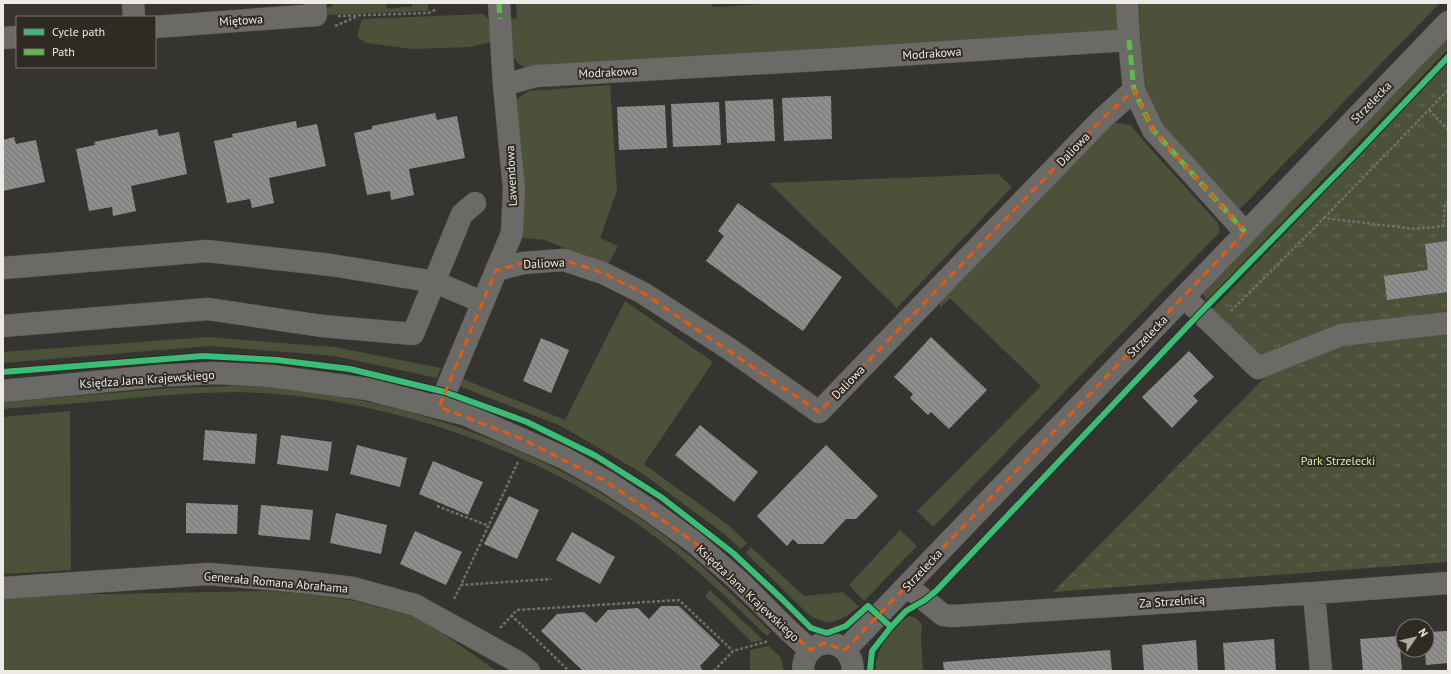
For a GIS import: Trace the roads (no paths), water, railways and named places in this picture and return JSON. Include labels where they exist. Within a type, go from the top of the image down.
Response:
[{"type":"street","points":[[133,3],[134,16]]},
{"type":"street","name":"Lawendowa","points":[[439,407],[512,233],[514,193],[504,85],[499,3]]},
{"type":"street","points":[[1127,3],[1134,90],[1153,130],[1245,232]]},
{"type":"street","name":"Miętowa","points":[[156,27],[315,9]]},
{"type":"street","name":"Strzelecka","points":[[845,650],[1448,22]]},
{"type":"street","points":[[3,38],[16,37]]},
{"type":"street","name":"Modrakowa","points":[[504,85],[536,76],[820,60],[1129,40]]},
{"type":"street","name":"Daliowa","points":[[496,270],[523,263],[564,260],[603,273],[643,293],[712,338],[819,412],[1101,120],[1134,90]]},
{"type":"street","points":[[3,326],[208,309],[322,326],[413,334],[462,214],[474,203]]},
{"type":"street","points":[[3,268],[207,251],[331,265],[435,282],[482,302]]},
{"type":"street","points":[[1184,297],[1258,368],[1341,335],[1448,323]]},
{"type":"street","name":"Księdza Jana Krajewskiego","points":[[3,391],[158,376],[214,374],[271,376],[325,382],[367,389],[464,414],[564,458],[608,482],[651,511],[694,542],[739,581],[810,650]]},
{"type":"street","name":"Generała Romana Abrahama","points":[[3,588],[209,574],[353,588],[415,605],[518,662],[529,671]]},
{"type":"street","name":"Za Strzelnicą","points":[[907,586],[943,615],[952,616],[1448,583]]},
{"type":"street","points":[[1314,593],[1321,671]]},
{"type":"street","points":[[803,671],[805,657],[810,650],[824,643],[839,645],[845,650],[850,656],[853,664],[853,671]]},
{"type":"park label","name":"Park Strzelecki","points":[[1338,460]]}]
